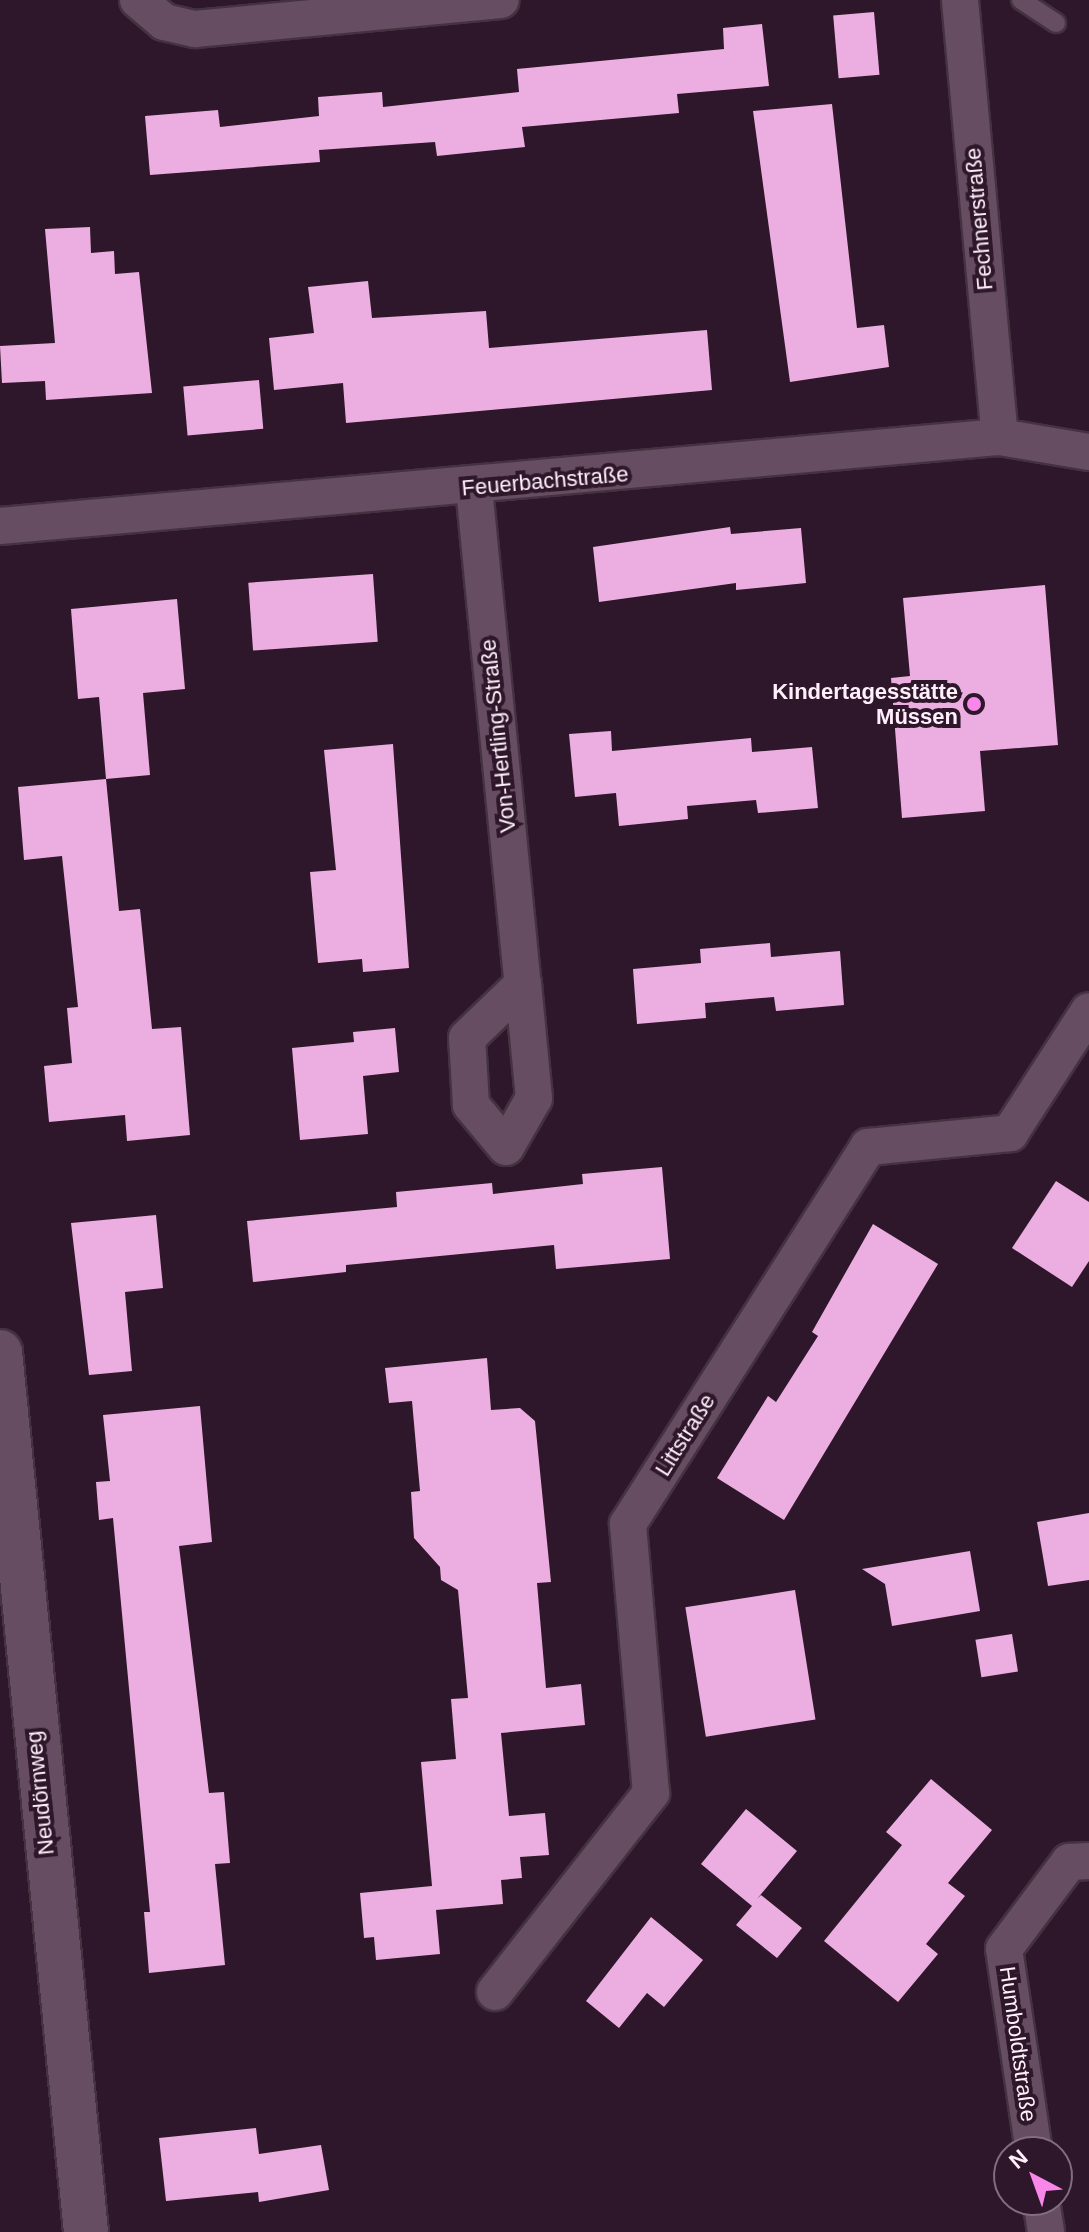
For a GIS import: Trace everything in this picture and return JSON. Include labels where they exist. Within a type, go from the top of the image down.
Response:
[{"type":"street","points":[[138,0],[164,22],[195,29],[501,0]]},
{"type":"street","name":"Fechnerstraße","points":[[960,0],[1000,437]]},
{"type":"street","name":"Feuerbachstraße","points":[[0,526],[474,488],[1000,437],[1089,452]]},
{"type":"street","name":"Von-Hertling-Straße","points":[[474,488],[523,984]]},
{"type":"street","name":"Littstraße","points":[[495,1992],[651,1793],[628,1524],[868,1147],[1010,1133],[1077,1057],[1089,1011]]},
{"type":"street","name":"Neudörnweg","points":[[0,1352],[86,2232]]},
{"type":"street","name":"Humboldtstraße","points":[[1032,2136],[1004,1949],[1082,1852]]},
{"type":"lane","points":[[1021,0],[1056,23]]},
{"type":"building","points":[[874,12],[879,75],[839,78],[833,16]]},
{"type":"building","points":[[762,24],[769,86],[677,94],[679,113],[522,127],[525,147],[437,156],[435,142],[319,150],[320,162],[150,175],[145,116],[218,110],[220,127],[319,116],[318,97],[382,92],[383,107],[519,92],[517,69],[724,49],[723,28]]},
{"type":"building","points":[[832,104],[857,328],[884,325],[889,367],[790,382],[753,111]]},
{"type":"building","points":[[90,227],[91,253],[114,251],[115,274],[139,272],[152,393],[46,400],[45,381],[2,383],[0,346],[55,343],[45,229]]},
{"type":"building","points":[[368,281],[372,318],[486,311],[489,348],[707,330],[712,390],[346,423],[343,383],[274,390],[269,338],[314,333],[308,287]]},
{"type":"building","points":[[259,380],[263,429],[188,435],[183,387]]},
{"type":"building","points":[[730,527],[731,534],[801,528],[806,583],[736,590],[736,583],[599,602],[593,547]]},
{"type":"building","points":[[373,574],[378,642],[253,651],[248,583]]},
{"type":"building","name":"Kindertagesstätte Müssen","points":[[1045,585],[1058,745],[980,751],[985,811],[902,818],[891,678],[910,676],[903,598]]},
{"type":"building","points":[[177,599],[185,689],[143,693],[150,775],[106,779],[99,697],[78,699],[71,609]]},
{"type":"building","points":[[611,731],[612,751],[751,738],[752,752],[812,747],[818,808],[758,813],[756,800],[687,806],[688,819],[619,826],[616,793],[575,797],[569,734]]},
{"type":"building","points":[[393,744],[409,968],[363,972],[362,959],[318,963],[310,872],[336,870],[324,750]]},
{"type":"building","points":[[106,779],[119,911],[140,909],[152,1029],[181,1027],[190,1135],[127,1141],[125,1115],[49,1122],[44,1066],[72,1063],[67,1008],[78,1007],[62,856],[24,860],[18,787]]},
{"type":"building","points":[[770,943],[771,957],[840,951],[844,1005],[776,1011],[774,997],[705,1003],[706,1018],[637,1024],[633,969],[701,963],[700,949]]},
{"type":"building","points":[[395,1028],[399,1072],[363,1076],[368,1134],[300,1140],[292,1048],[354,1042],[353,1032]]},
{"type":"building","points":[[662,1167],[670,1259],[556,1269],[554,1245],[346,1265],[346,1272],[253,1282],[247,1221],[397,1207],[396,1192],[492,1183],[493,1194],[583,1184],[582,1174]]},
{"type":"building","points":[[1056,1181],[1089,1202],[1089,1261],[1072,1287],[1012,1248]]},
{"type":"building","points":[[156,1215],[163,1288],[125,1292],[132,1371],[89,1375],[71,1223]]},
{"type":"building","points":[[873,1224],[938,1264],[784,1520],[717,1478],[768,1396],[776,1402],[818,1336],[812,1332]]},
{"type":"building","points":[[487,1358],[491,1410],[520,1408],[535,1421],[551,1582],[537,1583],[546,1688],[581,1684],[585,1725],[501,1733],[509,1816],[545,1813],[549,1855],[520,1857],[522,1878],[501,1880],[503,1904],[436,1910],[440,1954],[376,1960],[374,1937],[364,1938],[360,1893],[432,1886],[421,1762],[456,1759],[451,1699],[468,1698],[458,1590],[441,1580],[440,1567],[414,1538],[411,1492],[420,1491],[412,1401],[389,1403],[385,1368]]},
{"type":"building","points":[[200,1406],[212,1542],[179,1546],[209,1793],[224,1792],[230,1863],[215,1864],[225,1965],[149,1973],[144,1912],[150,1912],[113,1518],[99,1520],[96,1482],[110,1481],[103,1415]]},
{"type":"building","points":[[1089,1513],[1089,1580],[1048,1586],[1037,1522]]},
{"type":"building","points":[[970,1551],[980,1611],[892,1626],[885,1584],[862,1569]]},
{"type":"building","points":[[795,1590],[815,1719],[706,1737],[685,1607]]},
{"type":"building","points":[[1012,1634],[1018,1672],[981,1677],[975,1640]]},
{"type":"building","points":[[931,1779],[992,1830],[948,1883],[965,1896],[926,1944],[938,1954],[898,2002],[824,1941],[902,1845],[886,1832]]},
{"type":"building","points":[[746,1809],[797,1851],[757,1899],[761,1895],[802,1928],[777,1958],[736,1925],[752,1906],[701,1864]]},
{"type":"building","points":[[651,1917],[703,1960],[664,2007],[647,1993],[619,2028],[586,2001]]},
{"type":"building","points":[[256,2128],[259,2154],[321,2145],[329,2190],[259,2202],[258,2192],[166,2201],[159,2138]]},
{"type":"place","name":"Kindertagesstätte Müssen","points":[[974,704]]}]
